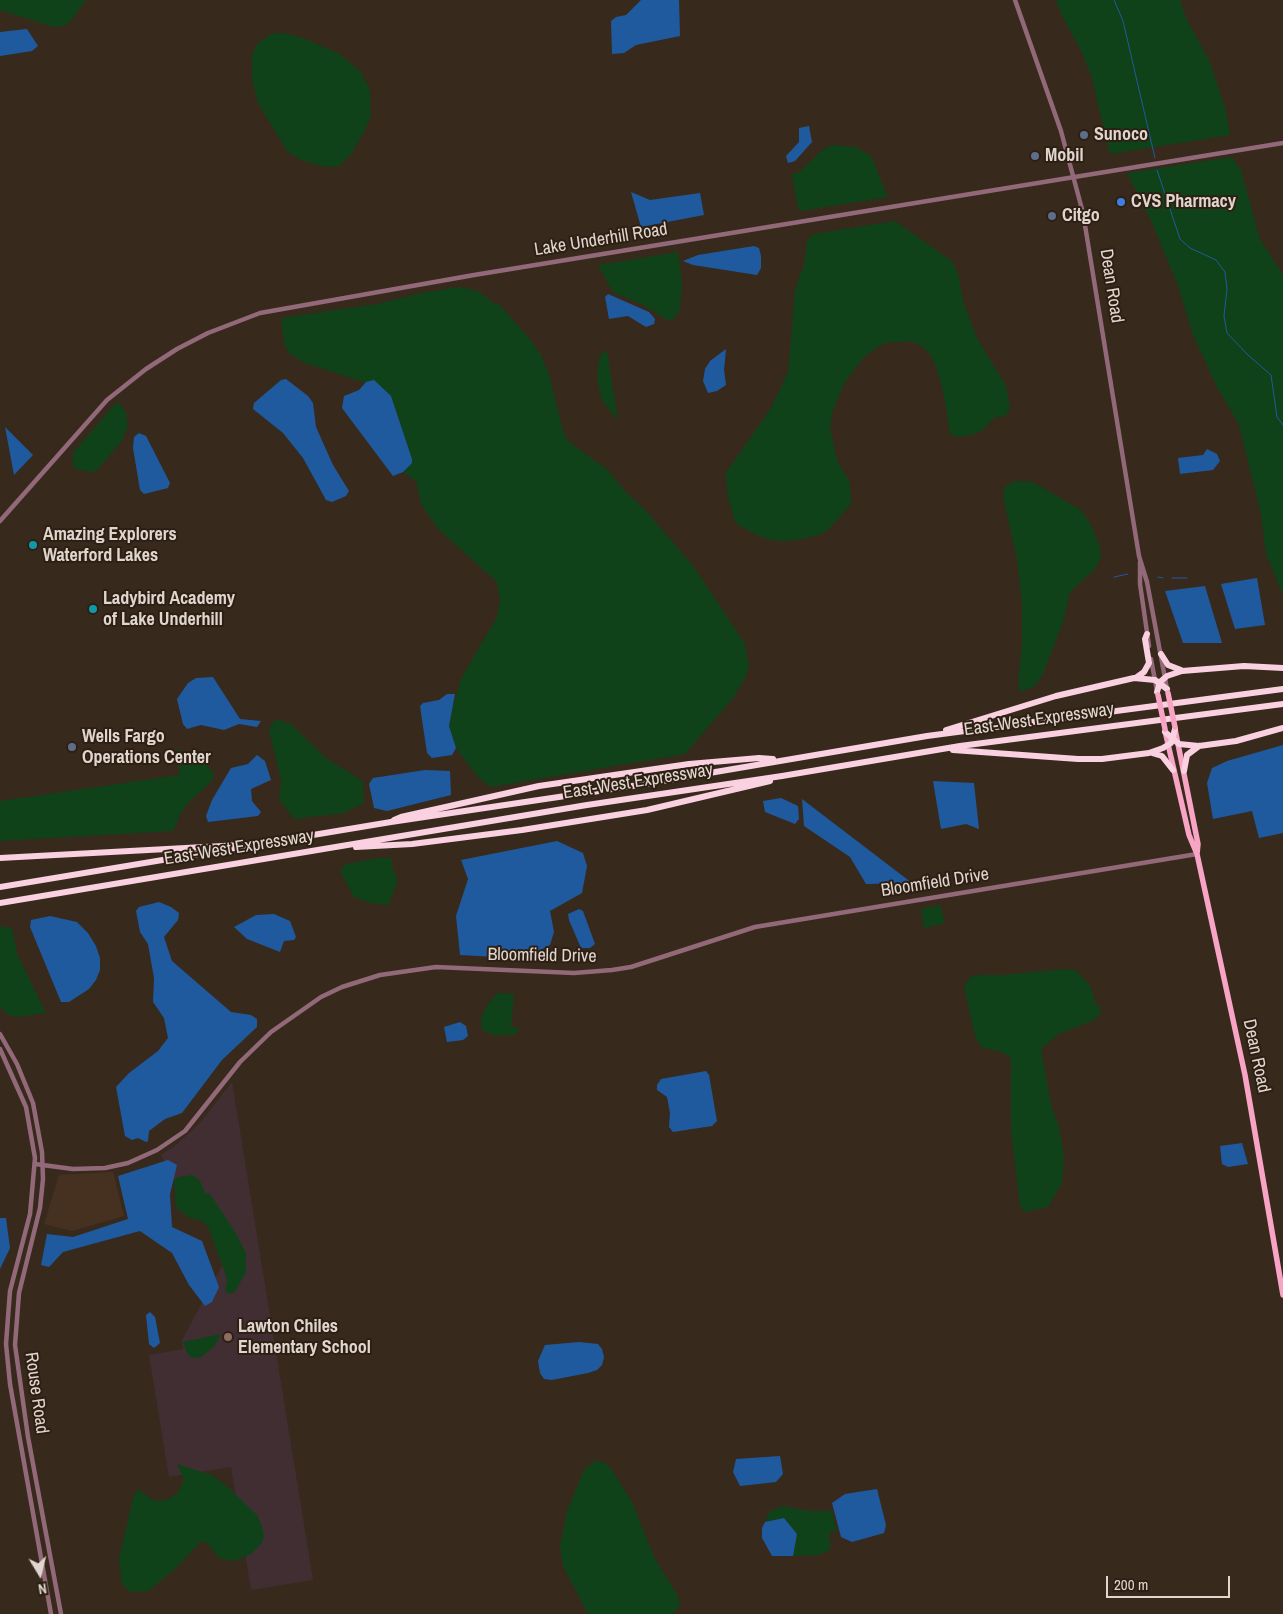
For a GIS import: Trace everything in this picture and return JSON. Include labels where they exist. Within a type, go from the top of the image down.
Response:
[{"type":"highway","points":[[1134,678],[1144,672],[1149,663],[1145,639],[1148,634]]},
{"type":"highway","points":[[1161,654],[1168,664],[1182,671]]},
{"type":"highway","points":[[927,736],[1064,693],[1134,678],[1160,680],[1182,671],[1244,666],[1283,668]]},
{"type":"highway","points":[[1160,680],[1168,691]]},
{"type":"highway","points":[[1158,693],[1160,680]]},
{"type":"highway","name":"East-West Expressway","points":[[0,887],[391,822],[639,785],[927,736],[1283,690]]},
{"type":"highway","name":"East-West Expressway","points":[[0,903],[587,805],[782,776],[944,750],[970,744],[1283,704]]},
{"type":"highway","points":[[1170,743],[1175,728]]},
{"type":"highway","points":[[1149,753],[1170,743],[1199,746],[1250,738],[1283,728]]},
{"type":"highway","points":[[1165,731],[1170,743]]},
{"type":"highway","points":[[1184,771],[1187,755],[1199,746]]},
{"type":"highway","points":[[944,750],[1078,759],[1149,753],[1162,756],[1173,770]]},
{"type":"highway","points":[[391,822],[401,817],[516,790],[618,773],[759,758],[782,760]]},
{"type":"highway","points":[[347,846],[365,848],[412,844],[522,830],[655,808],[768,782],[782,776]]},
{"type":"highway","points":[[0,858],[232,844],[250,845]]},
{"type":"main road","name":"Dean Road","points":[[1168,691],[1198,844],[1197,854],[1252,1111],[1283,1295]]},
{"type":"main road","points":[[1158,693],[1165,731]]},
{"type":"main road","name":"Dean Road","points":[[1170,743],[1173,770],[1191,845],[1197,854]]},
{"type":"street","name":"Dean Road","points":[[1014,0],[1055,110],[1075,178],[1087,234],[1140,556],[1161,654],[1160,680]]},
{"type":"street","name":"Lake Underhill Road","points":[[0,521],[107,400],[146,369],[177,349],[218,328],[247,317],[292,306],[474,275],[1283,143]]},
{"type":"street","name":"Dean Road","points":[[1140,556],[1140,584],[1148,634],[1160,680]]},
{"type":"street","name":"Bloomfield Drive","points":[[35,1164],[73,1169],[105,1168],[128,1163],[157,1150],[185,1130],[200,1115],[240,1062],[271,1032],[321,997],[342,987],[380,976],[436,967],[574,973],[612,970],[631,966],[755,927],[1197,854]]},
{"type":"street","name":"Rouse Road","points":[[0,1034],[17,1064],[33,1102],[43,1165],[40,1208],[19,1293],[15,1345],[28,1437],[61,1614]]},
{"type":"street","name":"Rouse Road","points":[[0,1049],[26,1107],[35,1164],[30,1214],[10,1291],[6,1344],[10,1384],[51,1614]]},
{"type":"shaded area","name":"Lawton Chiles Elementary School","points":[[232,1082],[313,1580],[251,1590],[231,1467],[169,1477],[149,1355],[183,1349],[182,1340],[224,1262],[202,1209],[177,1185],[161,1155],[175,1146],[200,1123]]},
{"type":"shaded area","points":[[113,1172],[124,1216],[72,1231],[44,1224],[59,1175]]},
{"type":"green space","points":[[0,0],[86,0],[71,21],[64,26],[54,27],[0,10]]},
{"type":"green space","points":[[1056,0],[1180,0],[1186,18],[1210,62],[1226,111],[1230,135],[1110,154],[1091,75]]},
{"type":"green space","points":[[284,33],[303,38],[338,53],[360,71],[370,90],[371,115],[364,132],[351,154],[338,167],[319,166],[299,159],[287,151],[258,103],[252,79],[252,55],[256,45],[271,34]]},
{"type":"green space","points":[[832,145],[856,147],[871,156],[888,197],[801,211],[798,208],[792,175],[802,170],[821,151]]},
{"type":"green space","points":[[1232,157],[1241,170],[1260,239],[1283,275],[1283,595],[1266,554],[1261,514],[1239,425],[1217,387],[1193,335],[1177,283],[1152,223],[1127,173]]},
{"type":"green space","points":[[895,221],[953,262],[959,277],[963,301],[977,338],[1006,386],[1010,407],[1007,414],[1002,418],[999,416],[993,419],[983,430],[971,435],[957,437],[950,434],[944,395],[937,369],[930,354],[920,345],[910,341],[885,343],[863,358],[845,382],[833,410],[830,428],[837,460],[850,483],[851,504],[828,530],[819,535],[798,540],[778,541],[761,537],[740,526],[735,521],[728,497],[725,474],[771,408],[788,372],[795,290],[804,264],[807,241],[813,234]]},
{"type":"green space","points":[[678,252],[682,283],[680,308],[676,317],[669,321],[643,305],[613,292],[598,265]]},
{"type":"green space","points":[[459,287],[478,291],[495,304],[499,304],[530,339],[541,355],[549,374],[563,431],[568,441],[609,471],[623,489],[646,511],[694,567],[745,644],[749,667],[745,678],[733,698],[685,754],[491,787],[478,777],[456,748],[449,726],[450,715],[462,677],[497,617],[500,599],[496,581],[438,529],[421,504],[416,481],[403,472],[412,463],[412,459],[391,396],[366,383],[305,363],[290,354],[284,344],[281,318],[377,304],[422,293]]},
{"type":"green space","points":[[607,350],[618,421],[602,400],[597,380],[599,357]]},
{"type":"green space","points":[[116,403],[119,403],[126,412],[128,426],[121,442],[97,470],[91,472],[76,469],[73,465],[73,453]]},
{"type":"green space","points":[[1015,481],[1033,482],[1081,510],[1091,525],[1100,547],[1101,557],[1095,569],[1070,592],[1063,622],[1043,674],[1035,686],[1020,692],[1018,681],[1022,647],[1022,604],[1017,559],[1003,497],[1005,486]]},
{"type":"green space","points":[[276,719],[291,724],[326,758],[363,781],[364,803],[344,813],[294,819],[279,799],[281,780],[269,731]]},
{"type":"green space","points":[[176,749],[205,764],[214,773],[212,781],[190,801],[181,813],[173,831],[0,841],[0,801],[180,775]]},
{"type":"green space","points":[[378,858],[392,858],[391,864],[398,880],[388,905],[370,903],[354,897],[340,871],[346,864]]},
{"type":"green space","points":[[940,905],[945,923],[924,928],[921,909]]},
{"type":"green space","points":[[0,926],[12,928],[17,954],[46,1013],[17,1017],[6,1014],[0,1006]]},
{"type":"green space","points":[[1075,970],[1090,985],[1096,1005],[1101,1007],[1099,1016],[1094,1020],[1059,1034],[1041,1049],[1052,1109],[1059,1126],[1064,1157],[1062,1183],[1048,1207],[1024,1212],[1020,1205],[1011,1130],[1011,1058],[1002,1052],[981,1047],[975,1036],[964,987],[970,977],[980,975]]},
{"type":"green space","points":[[497,993],[514,994],[511,1027],[520,1028],[515,1035],[493,1035],[482,1030],[481,1019],[485,1008]]},
{"type":"green space","points":[[193,1175],[200,1181],[205,1193],[210,1194],[234,1230],[246,1253],[246,1272],[235,1292],[230,1294],[225,1291],[227,1281],[208,1227],[202,1221],[190,1218],[176,1208],[174,1181],[178,1177]]},
{"type":"green space","points":[[221,1334],[214,1347],[201,1357],[193,1358],[188,1355],[183,1342]]},
{"type":"green space","points":[[596,1460],[607,1464],[632,1502],[655,1559],[678,1596],[680,1605],[673,1614],[588,1614],[563,1566],[560,1546],[567,1511],[584,1470]]},
{"type":"green space","points":[[177,1464],[212,1475],[229,1488],[257,1515],[264,1537],[261,1544],[251,1554],[235,1561],[220,1559],[208,1544],[201,1541],[175,1569],[148,1591],[130,1592],[122,1584],[119,1559],[133,1498],[138,1489],[151,1499],[158,1501],[166,1500],[177,1494],[184,1480]]},
{"type":"green space","points":[[783,1506],[810,1511],[832,1511],[837,1532],[831,1531],[829,1535],[831,1549],[819,1555],[793,1556],[797,1534],[784,1518],[765,1522],[769,1512]]},
{"type":"water","points":[[641,0],[679,0],[680,36],[636,45],[624,53],[612,54],[611,21],[616,17],[626,15]]},
{"type":"water","points":[[27,29],[38,46],[32,51],[0,56],[0,32]]},
{"type":"water","points":[[809,126],[812,142],[795,161],[788,163],[786,156],[799,142],[799,128]]},
{"type":"water","points":[[631,192],[650,200],[700,193],[704,215],[641,227]]},
{"type":"water","points":[[754,246],[759,248],[761,256],[761,268],[757,275],[693,265],[683,261],[698,255]]},
{"type":"water","points":[[608,294],[649,312],[655,319],[654,324],[646,327],[628,316],[609,319],[605,297]]},
{"type":"water","points":[[726,349],[724,370],[726,385],[717,391],[708,393],[703,381],[705,369],[710,361]]},
{"type":"water","points":[[286,379],[308,396],[313,403],[316,427],[333,465],[349,491],[346,496],[332,502],[326,500],[303,458],[283,433],[253,409],[254,403],[281,380]]},
{"type":"water","points":[[374,380],[391,396],[412,459],[412,463],[403,472],[393,476],[342,408],[344,396],[359,390],[366,382]]},
{"type":"water","points":[[5,427],[33,455],[14,475]]},
{"type":"water","points":[[139,433],[146,436],[170,483],[168,488],[144,494],[140,490],[133,448],[134,437]]},
{"type":"water","points":[[1207,449],[1217,454],[1220,461],[1213,470],[1180,474],[1178,458],[1203,455]]},
{"type":"water","points":[[1257,578],[1265,625],[1235,629],[1221,584]]},
{"type":"water","points":[[1205,586],[1222,643],[1183,643],[1165,591]]},
{"type":"water","points":[[213,677],[240,719],[261,721],[257,727],[239,724],[224,730],[201,725],[187,729],[183,724],[177,699],[188,683],[196,678]]},
{"type":"water","points":[[447,694],[455,694],[449,726],[456,748],[452,755],[432,758],[427,753],[420,706],[423,703],[439,700]]},
{"type":"water","points":[[1283,745],[1283,833],[1259,838],[1252,811],[1213,819],[1207,783],[1212,768],[1227,761]]},
{"type":"water","points":[[257,755],[265,761],[271,780],[251,789],[252,801],[261,812],[258,816],[208,822],[206,816],[212,800],[231,768],[248,764]]},
{"type":"water","points":[[425,770],[450,771],[451,795],[387,811],[374,808],[369,784],[373,778]]},
{"type":"water","points":[[933,781],[974,783],[979,829],[966,824],[941,829]]},
{"type":"water","points":[[781,798],[798,806],[799,819],[795,824],[765,812],[763,801]]},
{"type":"water","points":[[802,799],[912,883],[866,884],[850,857],[804,826]]},
{"type":"water","points":[[557,841],[583,853],[587,866],[582,893],[550,911],[554,932],[550,945],[533,954],[514,958],[460,955],[456,916],[468,879],[461,860]]},
{"type":"water","points":[[159,902],[179,913],[178,920],[164,937],[172,961],[231,1012],[251,1015],[257,1019],[257,1027],[222,1060],[182,1113],[165,1119],[149,1131],[148,1141],[146,1142],[138,1138],[132,1140],[125,1136],[116,1087],[129,1073],[158,1051],[168,1038],[164,1018],[153,1002],[154,978],[148,944],[140,932],[136,911],[139,907]]},
{"type":"water","points":[[579,909],[583,911],[595,944],[590,948],[581,948],[569,920],[568,914]]},
{"type":"water","points":[[274,914],[290,921],[296,937],[294,940],[284,941],[280,952],[247,939],[234,927],[256,915]]},
{"type":"water","points":[[50,916],[77,922],[88,933],[96,946],[100,958],[100,970],[96,980],[89,989],[69,1002],[61,1002],[30,927],[31,920]]},
{"type":"water","points":[[460,1022],[466,1026],[468,1036],[463,1040],[447,1042],[444,1027]]},
{"type":"water","points":[[706,1071],[709,1075],[717,1121],[712,1126],[673,1132],[669,1127],[670,1113],[667,1097],[657,1090],[657,1085],[661,1079]]},
{"type":"water","points":[[1242,1143],[1248,1164],[1228,1167],[1222,1164],[1220,1146]]},
{"type":"water","points":[[168,1160],[177,1165],[170,1194],[172,1227],[202,1241],[219,1287],[212,1302],[205,1306],[189,1285],[172,1253],[140,1231],[63,1252],[49,1267],[41,1265],[47,1234],[73,1237],[128,1219],[118,1176]]},
{"type":"water","points":[[0,1218],[6,1218],[10,1248],[0,1269]]},
{"type":"water","points":[[150,1312],[155,1317],[160,1343],[154,1348],[149,1344],[146,1315]]},
{"type":"water","points":[[579,1342],[598,1344],[602,1349],[604,1357],[602,1365],[597,1370],[588,1373],[552,1380],[544,1379],[540,1373],[538,1361],[545,1345]]},
{"type":"water","points":[[780,1456],[783,1474],[776,1482],[740,1486],[733,1472],[736,1459]]},
{"type":"water","points":[[877,1489],[886,1525],[884,1533],[852,1542],[841,1537],[832,1503],[845,1494]]},
{"type":"water","points":[[784,1518],[797,1534],[793,1556],[772,1556],[762,1538],[762,1528],[765,1522]]},
{"type":"waterway","points":[[1114,0],[1123,21],[1155,158]]},
{"type":"waterway","points":[[1157,170],[1180,239],[1190,248],[1216,260],[1225,272],[1227,289],[1224,316],[1227,333],[1271,375],[1277,417],[1283,425]]},
{"type":"waterway","points":[[1114,577],[1128,574]]},
{"type":"waterway","points":[[1158,577],[1163,578]]},
{"type":"waterway","points":[[1172,578],[1187,578]]},
{"type":"place","name":"Sunoco","points":[[1084,135]]},
{"type":"place","name":"Mobil","points":[[1035,156]]},
{"type":"place","name":"CVS Pharmacy","points":[[1121,202]]},
{"type":"place","name":"Citgo","points":[[1052,216]]},
{"type":"place","name":"Amazing Explorers Waterford Lakes","points":[[33,545]]},
{"type":"place","name":"Ladybird Academy of Lake Underhill","points":[[93,609]]},
{"type":"place","name":"Wells Fargo Operations Center","points":[[72,747]]},
{"type":"place","name":"Lawton Chiles Elementary School","points":[[228,1337]]}]
